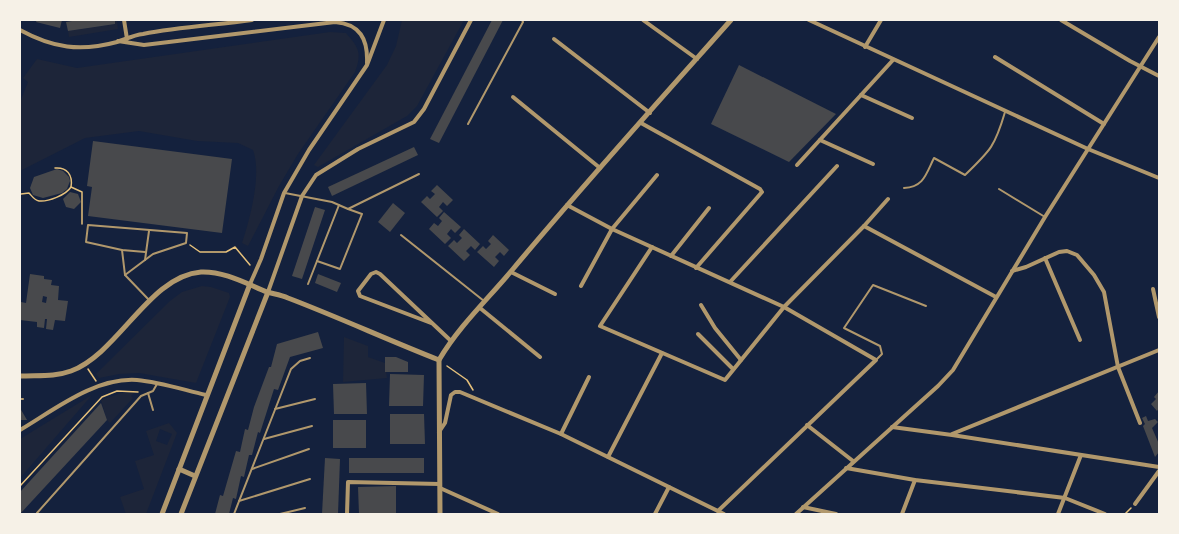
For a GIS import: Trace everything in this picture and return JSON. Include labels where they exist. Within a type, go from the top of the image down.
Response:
[{"type":"street","points":[[124,20],[127,40]]},
{"type":"street","points":[[20,30],[40,40],[59,46],[84,48],[127,40],[142,34],[252,20]]},
{"type":"street","points":[[162,514],[206,395],[256,271],[284,193],[309,150],[367,65],[384,20]]},
{"type":"street","points":[[181,514],[268,292],[302,196],[316,175],[358,149],[414,122],[424,110],[471,20]]},
{"type":"street","points":[[643,20],[697,59]]},
{"type":"street","points":[[440,514],[438,434],[439,362],[450,340],[511,272],[566,205],[732,20]]},
{"type":"street","points":[[809,20],[1005,112],[1088,149],[1159,178]]},
{"type":"street","points":[[865,47],[881,20]]},
{"type":"street","points":[[1061,20],[1140,67],[1159,76]]},
{"type":"street","points":[[127,40],[144,45],[335,22],[346,23],[354,27],[360,34],[368,50],[367,65]]},
{"type":"street","points":[[796,514],[953,370],[1045,217],[1159,37]]},
{"type":"street","points":[[554,39],[650,112]]},
{"type":"street","points":[[995,58],[1104,124]]},
{"type":"street","points":[[797,165],[893,60]]},
{"type":"street","points":[[861,95],[912,118]]},
{"type":"street","points":[[513,97],[600,168]]},
{"type":"street","points":[[641,123],[760,189],[762,192],[696,268]]},
{"type":"street","points":[[820,140],[873,164]]},
{"type":"street","points":[[730,282],[837,166]]},
{"type":"street","points":[[581,286],[612,229],[657,175]]},
{"type":"street","points":[[652,247],[600,326],[725,380],[784,307],[864,226],[888,199]]},
{"type":"street","points":[[566,205],[612,229],[784,307],[876,360],[718,511]]},
{"type":"street","points":[[671,256],[709,208]]},
{"type":"street","points":[[864,226],[996,297]]},
{"type":"street","points":[[1012,272],[1059,252],[1067,251],[1076,255],[1094,275],[1104,292],[1118,368],[1140,423]]},
{"type":"street","points":[[1045,258],[1080,340]]},
{"type":"street","points":[[20,376],[58,374],[71,371],[85,364],[104,348],[150,301],[175,280],[201,272],[218,274],[250,284],[439,362]]},
{"type":"street","points":[[431,323],[360,296],[358,291],[371,274],[376,272],[450,340]]},
{"type":"street","points":[[511,272],[555,294]]},
{"type":"street","points":[[1153,289],[1159,317]]},
{"type":"street","points":[[701,305],[715,328],[741,360]]},
{"type":"street","points":[[480,308],[540,357]]},
{"type":"street","points":[[698,334],[733,369]]},
{"type":"street","points":[[952,435],[1159,350]]},
{"type":"street","points":[[608,456],[662,353]]},
{"type":"street","points":[[561,434],[589,376]]},
{"type":"street","points":[[20,430],[63,404],[99,386],[133,380],[206,395]]},
{"type":"street","points":[[438,434],[445,423],[451,395],[455,392],[460,392],[561,434],[724,514]]},
{"type":"street","points":[[807,425],[854,461]]},
{"type":"street","points":[[892,427],[1159,468]]},
{"type":"street","points":[[1058,514],[1082,455]]},
{"type":"street","points":[[846,468],[914,480],[1065,498],[1105,514]]},
{"type":"street","points":[[179,469],[196,476]]},
{"type":"street","points":[[1135,504],[1159,471]]},
{"type":"street","points":[[902,514],[914,480]]},
{"type":"street","points":[[347,514],[348,482],[440,486],[498,514]]},
{"type":"street","points":[[655,514],[669,487]]},
{"type":"street","points":[[803,507],[836,514]]},
{"type":"lane","points":[[468,124],[523,22],[522,20]]},
{"type":"lane","points":[[904,188],[915,187],[921,182],[934,158],[966,175],[989,152],[997,140],[1005,112]]},
{"type":"lane","points":[[348,209],[419,174]]},
{"type":"lane","points":[[999,189],[1045,217]]},
{"type":"lane","points":[[284,193],[332,202],[362,214],[340,268],[317,262]]},
{"type":"lane","points":[[308,284],[339,206]]},
{"type":"lane","points":[[125,275],[153,254],[186,243],[187,233],[88,225],[86,242],[122,250],[146,252]]},
{"type":"lane","points":[[145,260],[149,231]]},
{"type":"lane","points":[[400,235],[485,302]]},
{"type":"lane","points":[[122,250],[125,275],[150,301]]},
{"type":"lane","points":[[876,360],[882,354],[880,346],[844,328],[873,285],[926,306]]},
{"type":"lane","points":[[234,514],[291,369],[300,361],[310,358]]},
{"type":"lane","points":[[37,513],[141,396],[153,391],[157,384]]},
{"type":"lane","points":[[148,393],[153,410]]},
{"type":"lane","points":[[275,409],[315,399]]},
{"type":"lane","points":[[264,439],[312,426]]},
{"type":"lane","points":[[252,469],[309,449]]},
{"type":"lane","points":[[239,501],[310,479]]},
{"type":"lane","points":[[280,514],[305,508]]},
{"type":"path","points":[[21,194],[29,193],[35,199],[41,201],[62,195],[71,187],[72,181],[69,174],[62,168],[55,168]]},
{"type":"path","points":[[71,187],[82,192],[82,224],[88,225]]},
{"type":"path","points":[[186,243],[200,252],[226,252],[235,247],[256,271]]},
{"type":"path","points":[[439,362],[448,366],[467,380],[480,400]]},
{"type":"path","points":[[85,364],[99,386]]},
{"type":"path","points":[[20,486],[102,397],[117,391],[140,393]]},
{"type":"shaded area","points":[[115,20],[117,20],[118,29],[69,37],[68,31],[115,24]]},
{"type":"shaded area","points":[[402,20],[464,20],[417,106],[407,116],[318,167],[314,165],[387,65],[396,46]]},
{"type":"shaded area","points":[[330,32],[346,33],[354,43],[359,55],[355,72],[298,154],[279,186],[248,246],[242,243],[256,184],[255,160],[253,150],[238,143],[197,141],[139,131],[85,138],[20,171],[20,102],[28,82],[23,78],[37,59],[77,68]]},
{"type":"shaded area","points":[[202,286],[211,287],[229,293],[230,297],[196,383],[139,373],[119,374],[99,378],[96,374],[170,301],[182,292]]},
{"type":"shaded area","points":[[344,337],[368,346],[368,357],[385,363],[387,378],[343,382]]},
{"type":"shaded area","points":[[135,392],[131,396],[133,398],[110,423],[107,420],[101,400],[121,393]]},
{"type":"shaded area","points":[[92,395],[20,478],[20,439]]},
{"type":"shaded area","points":[[169,423],[177,433],[146,514],[126,514],[120,497],[144,489],[135,461],[154,455],[146,431]],"holes":[[[160,429],[172,434],[167,445],[156,441]]]},
{"type":"building","points":[[37,20],[62,20],[60,28],[36,22]]},
{"type":"building","points":[[78,20],[115,20],[115,24],[68,31],[66,22]]},
{"type":"building","points":[[492,20],[503,20],[439,143],[430,139]]},
{"type":"building","points":[[739,65],[836,114],[789,162],[711,124]]},
{"type":"building","points":[[93,141],[232,159],[222,233],[88,216],[92,187],[87,186]]},
{"type":"building","points":[[414,147],[418,155],[332,196],[328,187]]},
{"type":"building","points":[[57,169],[63,171],[69,177],[70,181],[67,189],[62,193],[43,198],[33,195],[30,188],[34,177]]},
{"type":"building","points":[[437,185],[453,200],[447,206],[443,202],[439,207],[443,211],[437,217],[421,202],[427,196],[430,199],[435,194],[431,191]]},
{"type":"building","points":[[70,192],[78,194],[81,202],[74,209],[66,207],[63,199]]},
{"type":"building","points":[[393,203],[405,213],[390,232],[378,222]]},
{"type":"building","points":[[315,207],[325,210],[302,279],[292,276]]},
{"type":"building","points":[[444,212],[461,227],[455,233],[451,229],[447,234],[451,238],[445,244],[429,229],[434,223],[438,226],[442,221],[439,218]]},
{"type":"building","points":[[464,229],[480,244],[475,250],[471,246],[466,251],[470,255],[464,261],[448,246],[454,240],[457,243],[462,238],[459,235]]},
{"type":"building","points":[[493,235],[509,250],[504,256],[500,252],[495,257],[499,261],[494,267],[477,252],[483,246],[486,249],[491,244],[488,241]]},
{"type":"building","points":[[30,274],[44,276],[44,279],[52,280],[51,285],[59,286],[58,300],[68,301],[65,321],[55,320],[53,330],[46,329],[47,319],[45,319],[44,328],[37,327],[37,322],[20,320],[21,302],[26,303]],"holes":[[[43,296],[47,297],[46,303],[42,302]]]},
{"type":"building","points":[[318,274],[341,283],[337,292],[315,283]]},
{"type":"building","points":[[318,332],[323,348],[290,357],[278,390],[274,389],[260,433],[258,432],[252,455],[249,455],[244,477],[241,476],[236,499],[233,498],[229,514],[215,514],[220,495],[223,496],[236,451],[240,452],[245,429],[248,430],[254,407],[269,367],[271,367],[277,344]]},
{"type":"building","points":[[385,357],[396,357],[408,362],[408,372],[385,372]]},
{"type":"building","points":[[390,374],[424,375],[423,406],[389,406]]},
{"type":"building","points":[[366,383],[367,414],[334,414],[333,384]]},
{"type":"building","points":[[1159,391],[1159,408],[1157,411],[1151,404],[1156,399],[1154,397]]},
{"type":"building","points":[[101,403],[107,420],[20,514],[20,492]]},
{"type":"building","points":[[20,408],[27,420],[20,420]]},
{"type":"building","points":[[390,414],[424,414],[425,444],[390,444]]},
{"type":"building","points":[[1146,416],[1148,421],[1155,419],[1158,422],[1152,428],[1159,444],[1159,452],[1155,457],[1143,426],[1145,424],[1142,418]]},
{"type":"building","points":[[333,420],[366,420],[366,448],[333,448]]},
{"type":"building","points":[[325,458],[340,459],[338,514],[322,514]]},
{"type":"building","points":[[349,458],[424,458],[424,473],[349,473]]},
{"type":"building","points":[[396,486],[396,514],[359,514],[358,487]]}]
